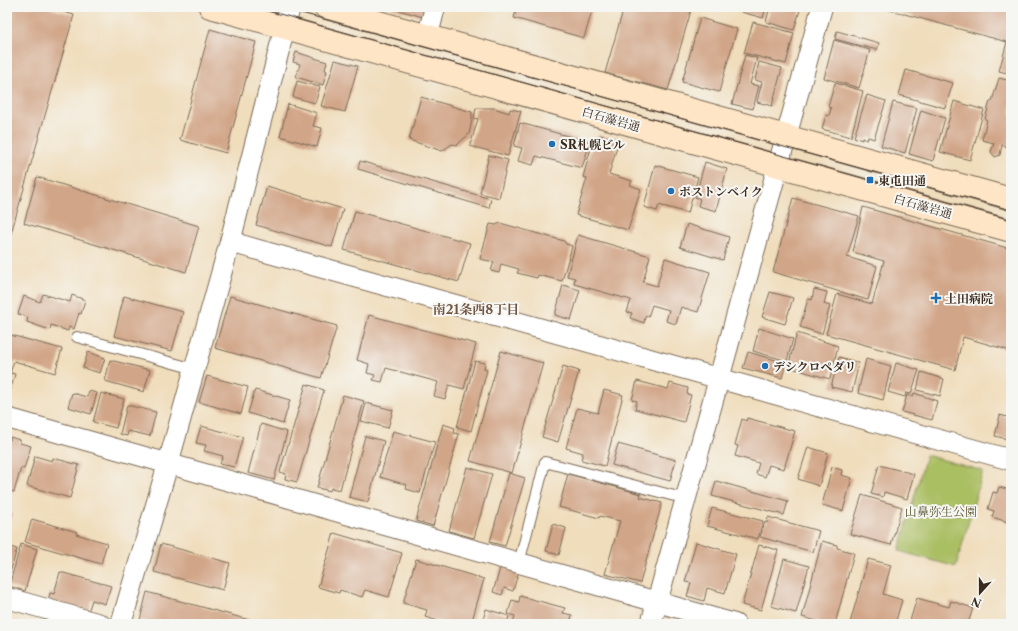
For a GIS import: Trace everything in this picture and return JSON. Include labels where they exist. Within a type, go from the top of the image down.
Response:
[{"type":"main road","name":"白石藻岩通","points":[[210,7],[1011,231]]},
{"type":"main road","points":[[325,7],[1011,199]]},
{"type":"street","points":[[121,624],[168,464],[230,242],[290,7]]},
{"type":"street","points":[[428,35],[435,7]]},
{"type":"street","points":[[651,624],[822,7]]},
{"type":"street","points":[[230,242],[1011,460]]},
{"type":"street","points":[[7,418],[735,624]]},
{"type":"street","points":[[7,598],[100,624]]},
{"type":"lane","points":[[77,337],[194,369]]},
{"type":"lane","points":[[519,563],[545,462],[686,499]]},
{"type":"green space","name":"山鼻弥生公園","points":[[926,455],[983,471],[956,567],[899,551]]},
{"type":"building","points":[[7,7],[46,7],[74,15],[7,247]]},
{"type":"building","points":[[388,7],[426,7],[423,17]]},
{"type":"building","points":[[493,7],[506,7],[505,11]]},
{"type":"building","points":[[517,7],[593,8],[584,38],[514,18]]},
{"type":"building","points":[[624,7],[692,7],[668,90],[605,73]]},
{"type":"building","points":[[742,7],[766,7],[763,18],[741,12]]},
{"type":"building","points":[[770,7],[801,7],[794,30],[766,22]]},
{"type":"building","points":[[879,7],[1011,7],[1011,74],[999,71],[1007,42]]},
{"type":"building","points":[[700,18],[737,29],[719,92],[682,82]]},
{"type":"building","points":[[753,22],[794,33],[786,64],[744,53]]},
{"type":"building","points":[[210,29],[256,42],[226,153],[180,140]]},
{"type":"building","points":[[837,31],[879,43],[877,50],[835,39]]},
{"type":"building","points":[[834,40],[870,50],[859,88],[824,78]]},
{"type":"building","points":[[296,52],[327,62],[325,70],[327,71],[323,85],[296,77],[300,64],[293,62]]},
{"type":"building","points":[[745,55],[757,58],[750,84],[759,86],[753,109],[732,104]]},
{"type":"building","points":[[335,60],[358,66],[345,112],[321,106]]},
{"type":"building","points":[[759,62],[782,68],[772,106],[757,102],[762,82],[755,80]]},
{"type":"building","points":[[906,70],[953,83],[945,108],[899,95]]},
{"type":"building","points":[[999,78],[1011,81],[1011,148],[1002,145],[1000,155],[995,157],[991,152],[994,143],[982,140],[987,120],[985,119]]},
{"type":"building","points":[[297,81],[320,87],[315,103],[293,97]]},
{"type":"building","points":[[835,83],[863,91],[851,137],[822,129],[826,115],[829,116],[831,108],[828,107]]},
{"type":"building","points":[[867,95],[886,101],[874,139],[868,137],[867,140],[862,138],[862,140],[854,137]]},
{"type":"building","points":[[421,97],[472,112],[469,134],[457,145],[452,144],[442,151],[409,140]]},
{"type":"building","points":[[954,101],[984,110],[970,160],[940,152]]},
{"type":"building","points":[[893,102],[917,108],[905,153],[881,146]]},
{"type":"building","points":[[288,104],[317,113],[313,126],[322,128],[317,147],[280,136]]},
{"type":"building","points":[[476,108],[494,108],[509,113],[510,109],[521,111],[508,156],[470,146],[478,119],[474,118]]},
{"type":"building","points":[[921,110],[945,118],[933,161],[909,154]]},
{"type":"building","name":"SR札幌ビル","points":[[520,123],[590,142],[582,168],[536,156],[533,165],[518,161],[522,148],[514,146]]},
{"type":"building","points":[[599,135],[619,140],[609,174],[632,181],[630,185],[641,189],[628,230],[576,215],[587,178],[583,177],[591,148],[595,149]]},
{"type":"building","points":[[489,155],[508,160],[499,198],[480,193]]},
{"type":"building","points":[[360,161],[491,199],[489,208],[358,169]]},
{"type":"building","points":[[705,162],[727,169],[716,211],[698,206],[700,199],[695,197]]},
{"type":"building","name":"ボストンベイク","points":[[655,165],[698,177],[688,213],[659,205],[657,211],[644,207]]},
{"type":"building","points":[[37,177],[199,226],[186,272],[24,223]]},
{"type":"building","points":[[267,186],[343,209],[332,247],[256,225]]},
{"type":"building","points":[[793,198],[859,216],[847,257],[877,266],[868,300],[773,272]]},
{"type":"building","points":[[863,207],[1011,249],[1011,351],[963,337],[955,370],[826,334],[837,294],[872,304],[884,261],[853,252]]},
{"type":"building","points":[[355,211],[470,243],[459,282],[344,250]]},
{"type":"building","points":[[500,223],[564,241],[566,244],[572,246],[562,281],[538,275],[537,278],[517,273],[519,269],[501,264],[499,273],[491,271],[494,262],[480,259],[490,224],[496,225]]},
{"type":"building","points":[[687,224],[729,237],[723,260],[680,247]]},
{"type":"building","points":[[578,235],[650,256],[643,282],[657,286],[665,258],[710,272],[698,312],[681,307],[676,324],[666,321],[669,310],[652,305],[648,317],[645,316],[644,323],[630,318],[632,313],[627,312],[631,300],[574,284],[575,278],[567,276]]},
{"type":"building","points":[[563,285],[580,290],[571,320],[555,315]]},
{"type":"building","points":[[814,289],[827,292],[824,304],[830,306],[822,334],[800,327],[808,299],[812,300]]},
{"type":"building","points":[[770,292],[793,298],[785,324],[762,317]]},
{"type":"building","points":[[43,294],[70,302],[72,295],[85,300],[81,314],[79,313],[74,329],[69,327],[68,331],[51,325],[50,330],[27,322],[28,317],[18,314],[24,296],[40,302]]},
{"type":"building","points":[[124,296],[183,312],[172,351],[114,336]]},
{"type":"building","points":[[230,296],[337,326],[321,378],[215,348]]},
{"type":"building","points":[[369,315],[476,344],[464,389],[449,385],[445,399],[434,396],[438,382],[386,368],[382,382],[373,380],[375,375],[367,373],[369,364],[357,360]]},
{"type":"building","points":[[759,328],[793,339],[787,361],[753,351]]},
{"type":"building","points":[[797,333],[838,346],[830,379],[788,367]]},
{"type":"building","points":[[7,334],[62,349],[55,373],[14,361],[10,373],[15,374],[10,392],[7,391]]},
{"type":"building","points":[[501,351],[543,363],[512,473],[470,461]]},
{"type":"building","points":[[88,352],[105,358],[100,373],[83,368]]},
{"type":"building","points":[[748,352],[786,363],[782,378],[743,368]]},
{"type":"building","points":[[839,357],[859,363],[852,392],[831,387]]},
{"type":"building","points":[[866,359],[891,366],[883,400],[858,393]]},
{"type":"building","points":[[110,360],[150,370],[144,392],[105,381]]},
{"type":"building","points":[[475,361],[485,363],[484,369],[487,370],[471,431],[457,427]]},
{"type":"building","points":[[896,363],[919,370],[911,394],[906,393],[905,397],[888,392]]},
{"type":"building","points":[[563,366],[579,371],[558,442],[542,437]]},
{"type":"building","points":[[921,372],[944,379],[940,396],[917,390]]},
{"type":"building","points":[[207,376],[248,387],[241,414],[199,402]]},
{"type":"building","points":[[637,381],[668,389],[670,383],[688,388],[687,394],[691,395],[684,422],[635,409],[637,401],[632,400]]},
{"type":"building","points":[[306,384],[324,390],[297,482],[285,479],[286,474],[280,472]]},
{"type":"building","points":[[255,390],[290,400],[283,424],[248,413]]},
{"type":"building","points":[[604,390],[623,395],[605,466],[581,460],[583,453],[566,448],[577,408],[598,413]]},
{"type":"building","points":[[89,391],[97,393],[91,414],[68,407],[72,393],[87,397]]},
{"type":"building","points":[[101,393],[124,399],[116,428],[93,422]]},
{"type":"building","points":[[914,393],[937,401],[932,420],[902,412],[907,395],[913,397]]},
{"type":"building","points":[[343,395],[364,401],[340,490],[331,488],[330,491],[317,488]]},
{"type":"building","points":[[366,403],[393,410],[388,428],[361,421]]},
{"type":"building","points":[[127,405],[156,412],[150,436],[128,431],[127,436],[120,434]]},
{"type":"building","points":[[1000,415],[1011,418],[1011,440],[995,436]]},
{"type":"building","points":[[747,418],[795,431],[784,469],[769,465],[765,477],[756,474],[759,463],[735,456],[738,446],[735,445],[742,419],[746,421]]},
{"type":"building","points":[[261,424],[287,432],[274,480],[248,473]]},
{"type":"building","points":[[443,424],[455,428],[454,433],[459,434],[433,526],[416,521]]},
{"type":"building","points":[[201,426],[243,437],[234,467],[220,464],[223,456],[204,451],[206,445],[196,443]]},
{"type":"building","points":[[393,431],[435,442],[420,493],[406,489],[407,485],[380,477]]},
{"type":"building","points":[[365,436],[384,441],[368,502],[349,497]]},
{"type":"building","points":[[10,437],[20,440],[20,443],[31,446],[24,469],[21,468],[14,492],[7,490],[7,439],[10,440]]},
{"type":"building","points":[[618,444],[676,460],[670,481],[612,465]]},
{"type":"building","points":[[808,447],[828,453],[819,486],[798,479]]},
{"type":"building","points":[[35,456],[52,461],[53,458],[79,465],[70,498],[27,486]]},
{"type":"building","points":[[879,465],[914,474],[907,499],[884,492],[883,497],[871,494]]},
{"type":"building","points":[[467,467],[492,474],[474,538],[449,531]]},
{"type":"building","points":[[832,467],[842,470],[841,475],[852,478],[843,511],[822,505]]},
{"type":"building","points":[[509,473],[525,478],[505,546],[490,542]]},
{"type":"building","points":[[568,474],[641,494],[640,497],[662,503],[640,583],[605,574],[620,521],[600,516],[599,518],[559,507]]},
{"type":"building","points":[[716,481],[788,501],[784,515],[712,496]]},
{"type":"building","points":[[999,487],[1011,490],[1011,523],[992,517],[994,511],[988,509],[993,492],[997,493]]},
{"type":"building","points":[[862,495],[902,507],[891,545],[850,534]]},
{"type":"building","points":[[712,508],[763,521],[758,539],[707,526]]},
{"type":"building","points":[[7,511],[12,513],[8,531],[7,531]]},
{"type":"building","points":[[768,517],[819,531],[813,552],[760,537],[765,522],[767,523]]},
{"type":"building","points":[[32,519],[77,532],[76,534],[107,543],[101,564],[25,542]]},
{"type":"building","points":[[553,524],[566,528],[559,555],[546,551]]},
{"type":"building","points":[[334,533],[402,553],[389,597],[365,590],[362,597],[340,590],[339,593],[318,587]]},
{"type":"building","points":[[822,541],[837,545],[837,548],[854,553],[835,624],[828,624],[802,617]]},
{"type":"building","points":[[696,542],[736,554],[725,593],[707,588],[704,601],[687,596],[691,583],[685,582]]},
{"type":"building","points":[[21,544],[37,549],[25,591],[9,586]]},
{"type":"building","points":[[161,544],[230,563],[223,590],[154,572]]},
{"type":"building","points":[[759,545],[778,550],[761,610],[742,605]]},
{"type":"building","points":[[7,546],[17,549],[9,576],[7,575]]},
{"type":"building","points":[[416,559],[484,579],[471,624],[448,624],[425,617],[427,610],[403,603]]},
{"type":"building","points":[[784,559],[809,566],[796,613],[771,606]]},
{"type":"building","points":[[868,559],[891,565],[883,594],[902,600],[895,624],[850,623]]},
{"type":"building","points":[[501,565],[519,570],[513,591],[504,588],[502,595],[493,592]]},
{"type":"building","points":[[60,572],[111,586],[105,604],[92,600],[88,612],[48,601],[50,593],[54,594]]},
{"type":"building","points":[[147,592],[253,621],[252,624],[156,624],[140,620]]},
{"type":"building","points":[[520,596],[565,608],[563,613],[572,615],[570,624],[515,624],[513,622],[515,616],[508,614],[512,600],[519,602]]},
{"type":"building","points":[[917,598],[949,607],[951,601],[973,608],[968,624],[909,624]]},
{"type":"building","points":[[7,608],[11,609],[7,621]]},
{"type":"building","points":[[486,609],[509,616],[507,624],[482,624]]},
{"type":"building","points":[[580,620],[592,624],[579,624]]},
{"type":"tram line","points":[[255,7],[1011,220]]},
{"type":"tram line","points":[[280,7],[1011,210]]},
{"type":"place","name":"SR札幌ビル","points":[[552,144]]},
{"type":"place","name":"東屯田通","points":[[870,180]]},
{"type":"place","name":"ボストンベイク","points":[[671,191]]},
{"type":"place","name":"土田病院","points":[[936,298]]},
{"type":"place","name":"デシクロペダリ","points":[[765,366]]},
{"type":"district","name":"南21条西8丁目","points":[[476,309]]}]
